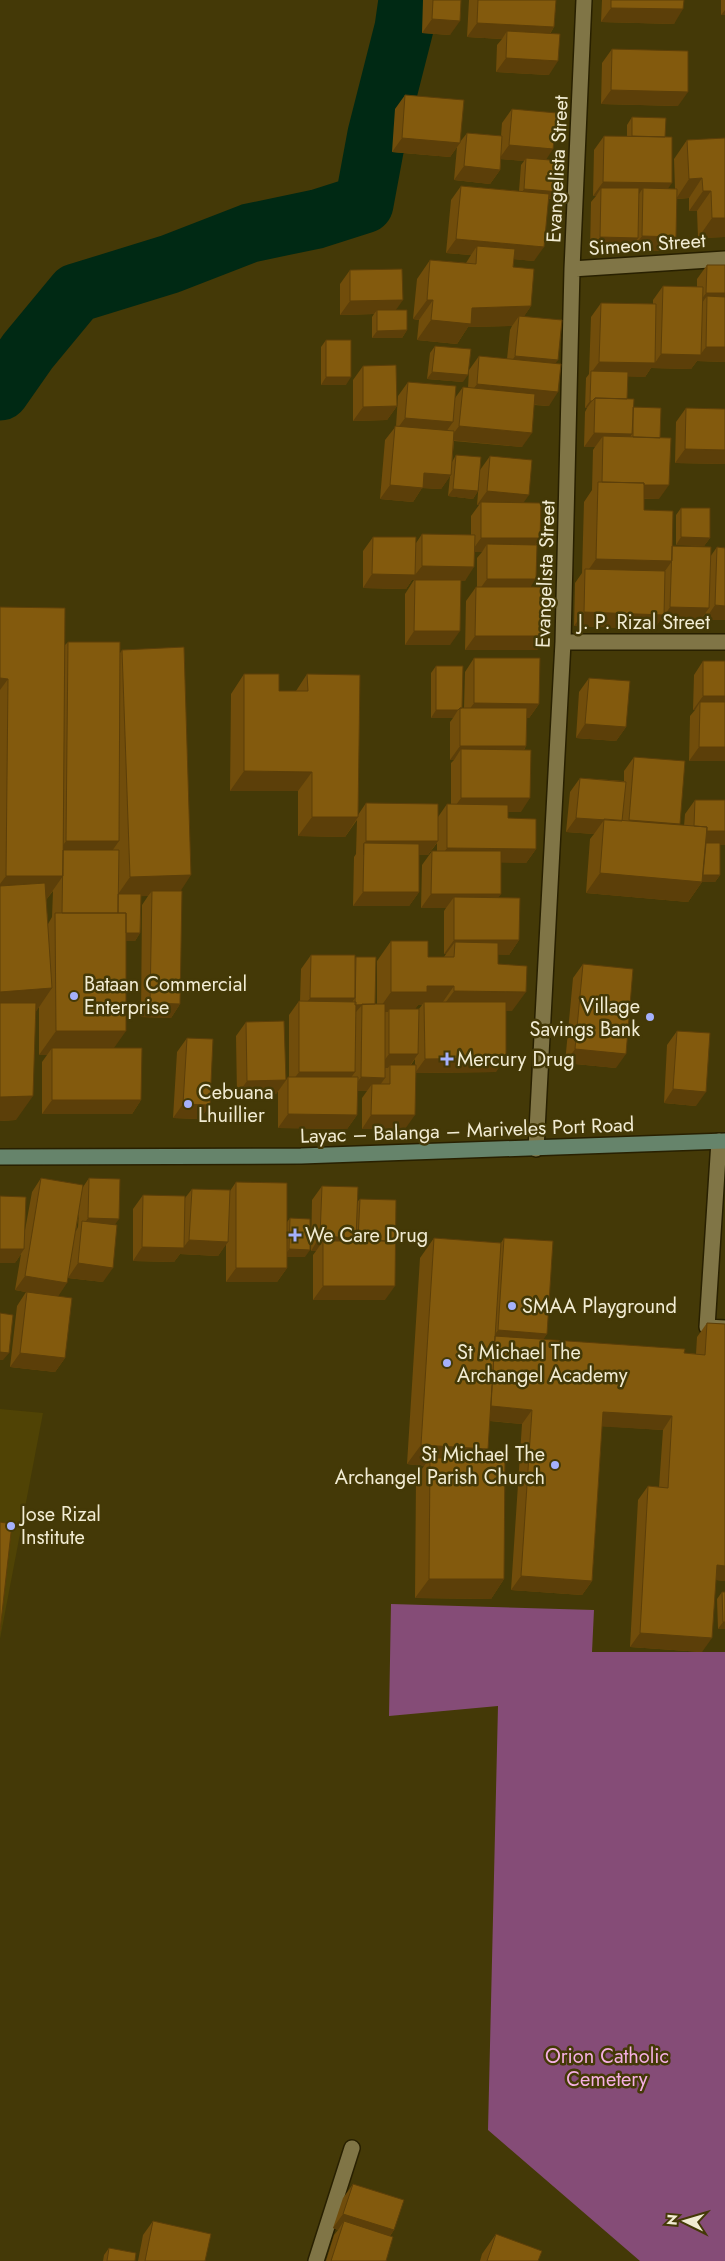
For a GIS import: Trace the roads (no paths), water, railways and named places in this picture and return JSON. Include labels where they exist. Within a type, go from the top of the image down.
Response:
[{"type":"main road","name":"Layac – Balanga – Mariveles Port Road","points":[[0,1157],[301,1156],[722,1141]]},
{"type":"street","name":"Evangelista Street","points":[[536,1149],[563,642],[572,269],[584,0]]},
{"type":"street","name":"Simeon Street","points":[[572,269],[725,259]]},
{"type":"street","name":"J. P. Rizal Street","points":[[563,642],[725,642]]},
{"type":"street","points":[[722,1141],[707,1327],[725,1328]]},
{"type":"street","points":[[316,2261],[352,2148]]},
{"type":"waterway","points":[[0,391],[28,351],[76,293],[170,264],[250,233],[317,219],[364,204],[377,134],[404,28],[408,0]]},
{"type":"place","name":"Bataan Commercial Enterprise","points":[[74,996]]},
{"type":"place","name":"Village Savings Bank","points":[[650,1017]]},
{"type":"place","name":"Mercury Drug","points":[[447,1059]]},
{"type":"place","name":"Cebuana Lhuillier","points":[[188,1104]]},
{"type":"place","name":"We Care Drug","points":[[295,1235]]},
{"type":"place","name":"SMAA Playground","points":[[512,1306]]},
{"type":"place","name":"St Michael The Archangel Academy","points":[[447,1363]]},
{"type":"place","name":"St Michael The Archangel Parish Church","points":[[555,1465]]},
{"type":"place","name":"Jose Rizal Institute","points":[[11,1526]]},
{"type":"park label","name":"Orion Catholic Cemetery","points":[[607,2068]]}]
